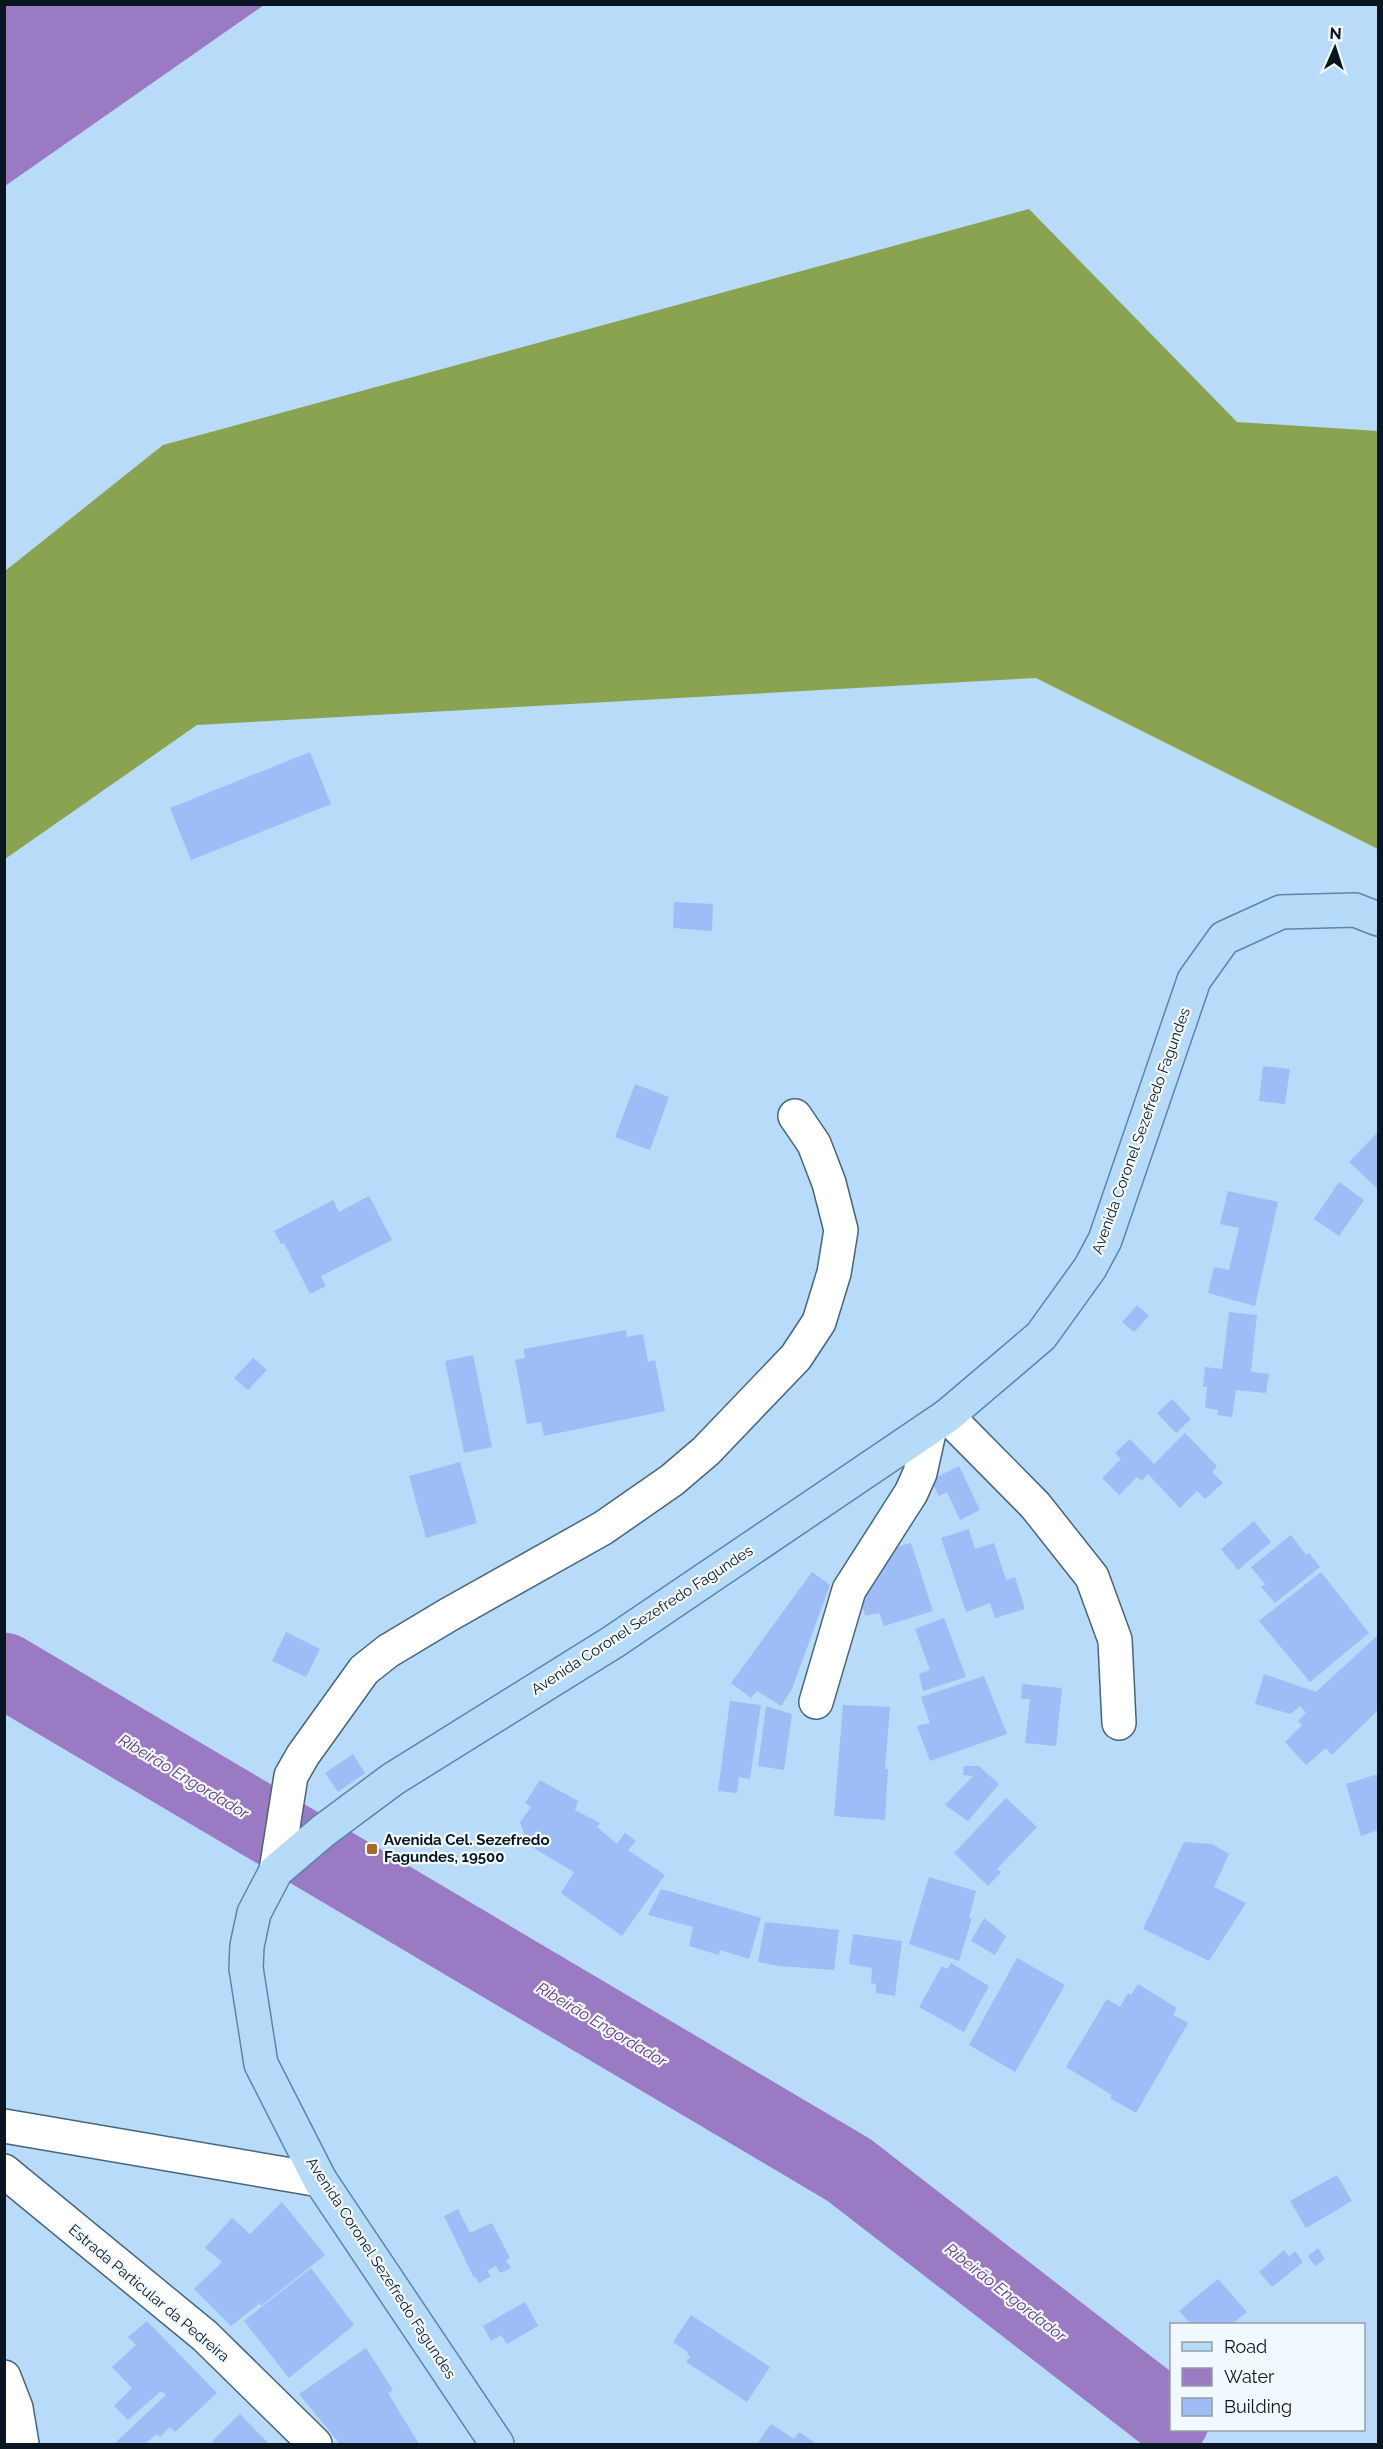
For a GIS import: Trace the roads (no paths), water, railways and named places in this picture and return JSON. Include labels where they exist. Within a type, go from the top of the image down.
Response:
[{"type":"main road","name":"Avenida Coronel Sezefredo Fagundes","points":[[497,2445],[320,2180],[261,2064],[246,1968],[247,1946],[254,1913],[276,1871],[323,1831],[393,1779],[613,1641],[939,1422],[1041,1336],[1090,1268],[1105,1240],[1194,980],[1224,938],[1281,912],[1355,910],[1378,919]]},
{"type":"street","points":[[276,1871],[291,1776],[303,1755],[364,1670],[388,1651],[448,1615],[603,1528],[672,1480],[706,1451],[796,1357],[819,1322],[834,1273],[841,1230],[829,1183],[814,1144],[795,1116]]},
{"type":"street","points":[[816,1702],[849,1590],[911,1493],[939,1422],[1035,1505],[1092,1577],[1115,1640],[1119,1723]]},
{"type":"street","points":[[4,2126],[320,2180]]},
{"type":"street","name":"Estrada Particular da Pedreira","points":[[4,2171],[205,2336],[315,2445]]},
{"type":"street","points":[[4,2376],[16,2408],[22,2445]]},
{"type":"water","points":[[5,4],[264,4],[264,5],[5,186]]},
{"type":"waterway","name":"Ribeirão Engordador","points":[[4,1670],[849,2170],[1170,2418]]},
{"type":"place","name":"Avenida Cel. Sezefredo Fagundes, 19500","points":[[372,1849]]}]
